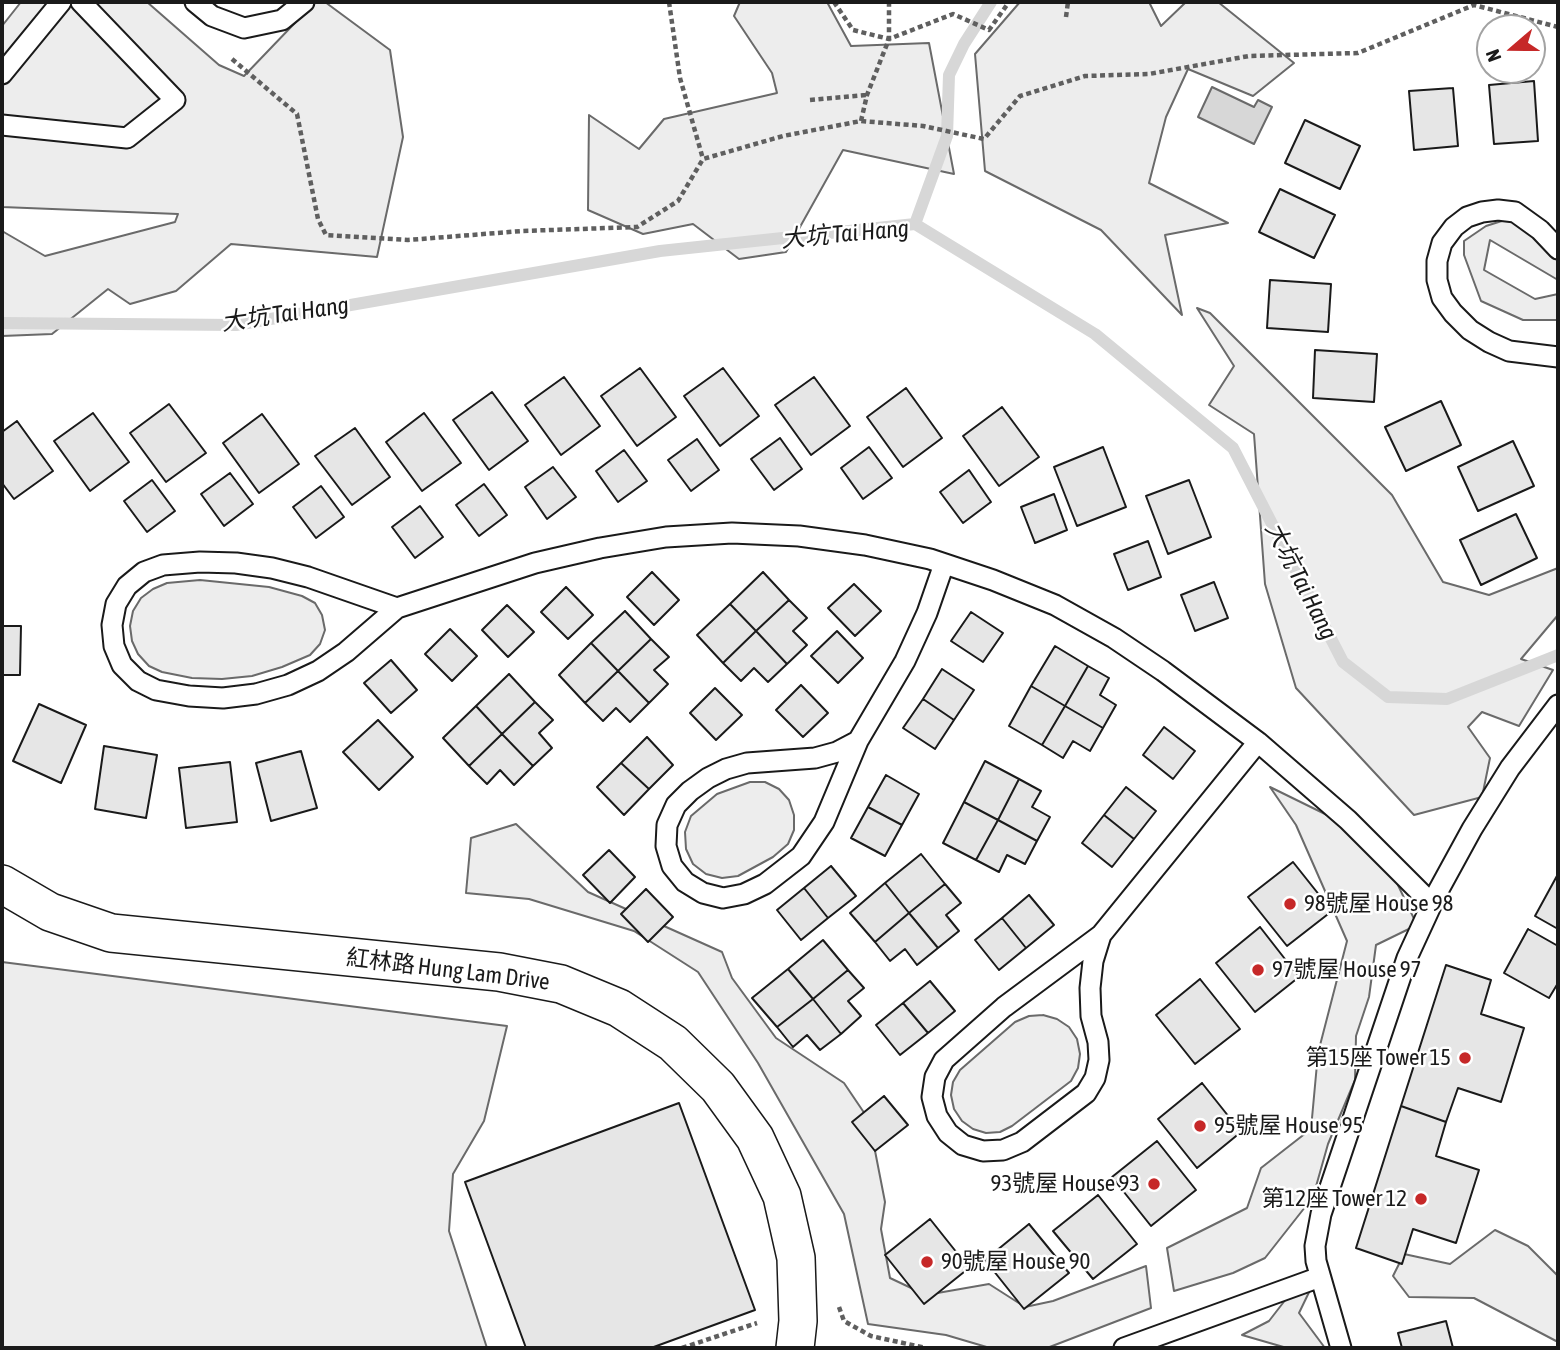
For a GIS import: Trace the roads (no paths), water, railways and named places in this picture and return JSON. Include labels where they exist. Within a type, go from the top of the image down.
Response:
[{"type":"street","name":"紅林路 Hung Lam Drive","points":[[2,884],[50,912],[111,933],[499,972],[561,984],[619,1008],[673,1043],[718,1087],[755,1138],[782,1196],[796,1258],[799,1321],[794,1348]]},
{"type":"lane","points":[[2,74],[61,2]]},
{"type":"lane","points":[[2,125],[127,138],[175,100],[80,2]]},
{"type":"lane","points":[[195,2],[212,16],[244,28],[282,20],[304,2]]},
{"type":"lane","points":[[1558,249],[1540,230],[1515,212],[1482,212],[1467,217],[1454,227],[1443,243],[1437,261],[1437,280],[1442,298],[1470,330],[1509,351],[1558,357]]},
{"type":"lane","points":[[397,608],[308,577],[272,568],[200,562],[163,565],[144,572],[127,586],[116,604],[111,625],[114,646],[122,665],[138,681],[156,690],[223,698],[278,688],[318,671],[346,652],[397,608],[535,563],[666,537],[732,533],[799,536],[865,545],[944,564],[993,580],[1055,605],[1114,638],[1258,742],[1348,820],[1432,904]]},
{"type":"lane","points":[[858,741],[837,752],[815,758],[747,763],[708,778],[676,805],[667,825],[666,846],[672,866],[685,882],[694,888],[723,898],[744,894],[765,884],[801,856],[824,822],[858,741],[905,661],[927,613],[944,564]]},
{"type":"lane","points":[[1341,1348],[1320,1277],[1315,1245],[1321,1213],[1407,958],[1472,829],[1504,778],[1558,705]]},
{"type":"lane","points":[[1101,935],[1093,961],[1090,988],[1091,1016],[1098,1042],[1099,1060],[1095,1077],[1086,1093],[1022,1142],[1003,1150],[983,1151],[963,1145],[948,1133],[937,1116],[932,1097],[935,1077],[944,1060],[1004,1007],[1101,935],[1258,742]]},
{"type":"lane","points":[[1124,1348],[1162,1342],[1320,1277]]},
{"type":"waterway","points":[[915,224],[947,136],[949,75],[964,44],[991,2]]},
{"type":"waterway","name":"大坑 Tai Hang","points":[[2,323],[236,325],[660,251],[915,224],[1095,334],[1233,448],[1343,662],[1388,697],[1447,699],[1558,655]]},
{"type":"place","name":"98號屋 House 98","points":[[1290,904]]},
{"type":"place","name":"97號屋 House 97","points":[[1258,970]]},
{"type":"place","name":"第15座 Tower 15","points":[[1465,1058]]},
{"type":"place","name":"95號屋 House 95","points":[[1200,1126]]},
{"type":"place","name":"93號屋 House 93","points":[[1154,1184]]},
{"type":"place","name":"第12座 Tower 12","points":[[1421,1199]]},
{"type":"place","name":"90號屋 House 90","points":[[927,1262]]}]
